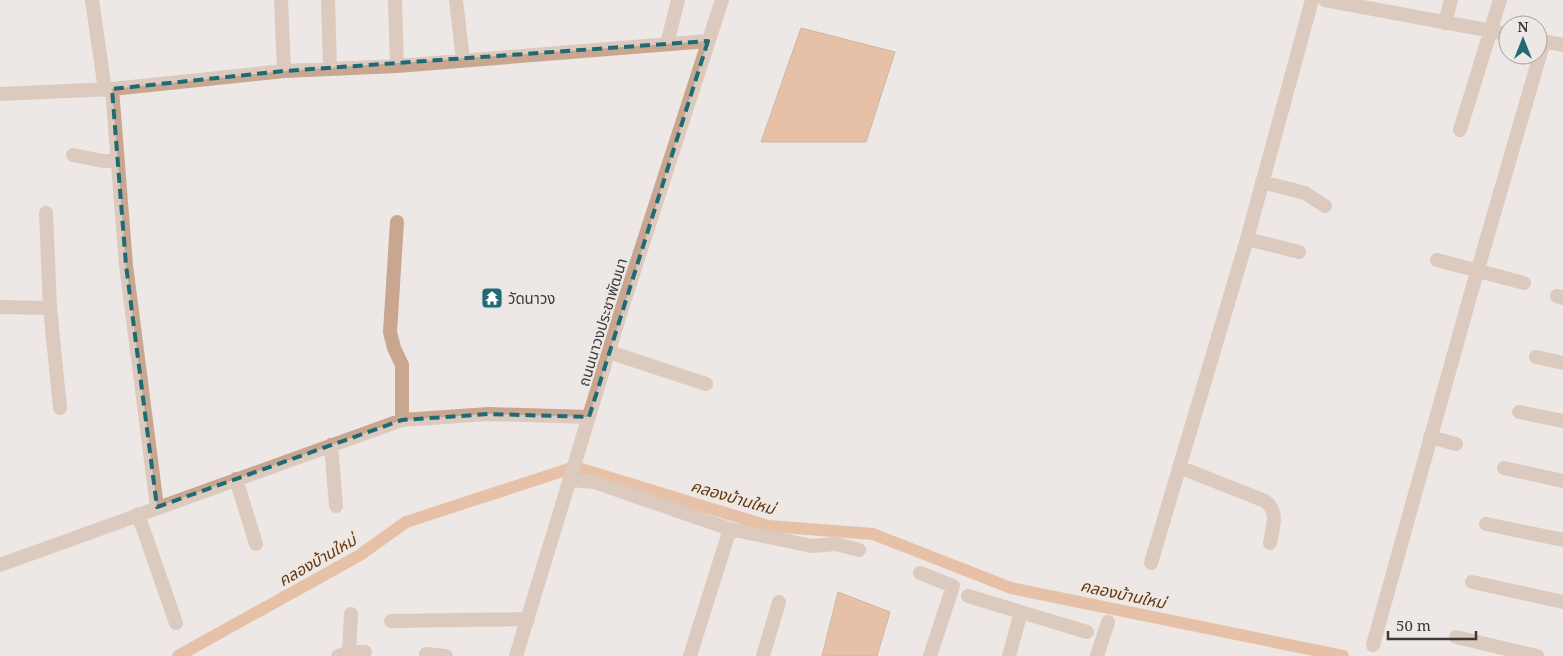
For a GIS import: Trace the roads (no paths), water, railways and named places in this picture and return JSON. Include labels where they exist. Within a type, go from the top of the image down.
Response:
[{"type":"street","points":[[92,0],[108,89],[118,161],[126,265],[157,507]]},
{"type":"street","points":[[281,0],[284,71]]},
{"type":"street","points":[[328,0],[330,69]]},
{"type":"street","points":[[394,0],[397,66]]},
{"type":"street","points":[[456,0],[463,60]]},
{"type":"street","points":[[667,44],[678,0]]},
{"type":"street","name":"ถนนนาวงประชาพัฒนา","points":[[516,656],[609,352],[722,0]]},
{"type":"street","points":[[1151,563],[1247,239],[1312,0]]},
{"type":"street","points":[[1325,0],[1498,32]]},
{"type":"street","points":[[1445,23],[1451,0]]},
{"type":"street","points":[[1460,130],[1500,0]]},
{"type":"street","points":[[0,94],[108,89],[284,71],[397,66],[708,41]]},
{"type":"street","points":[[1548,41],[1563,44]]},
{"type":"street","points":[[1373,645],[1534,65]]},
{"type":"street","points":[[73,155],[104,161],[118,161]]},
{"type":"street","points":[[1262,182],[1305,193],[1325,206]]},
{"type":"street","points":[[46,213],[50,308],[60,408]]},
{"type":"street","points":[[397,222],[390,332],[394,348],[402,365],[402,420]]},
{"type":"street","points":[[1247,239],[1299,252]]},
{"type":"street","points":[[1437,260],[1524,283]]},
{"type":"street","points":[[0,307],[50,308]]},
{"type":"street","points":[[609,352],[706,384]]},
{"type":"street","points":[[1536,357],[1563,363]]},
{"type":"street","points":[[1519,412],[1563,421]]},
{"type":"street","points":[[0,565],[402,420],[488,414],[589,417]]},
{"type":"street","points":[[1430,437],[1456,444]]},
{"type":"street","points":[[331,445],[336,506]]},
{"type":"street","points":[[1179,467],[1265,501],[1273,507],[1275,515],[1270,543]]},
{"type":"street","points":[[1504,468],[1563,481]]},
{"type":"street","points":[[571,478],[594,482],[730,529],[812,546],[836,544],[859,550]]},
{"type":"street","points":[[236,479],[256,544]]},
{"type":"street","points":[[138,514],[176,623]]},
{"type":"street","points":[[1486,524],[1563,540]]},
{"type":"street","points":[[690,656],[730,529]]},
{"type":"street","points":[[920,573],[953,586],[930,656]]},
{"type":"street","points":[[1472,582],[1563,602]]},
{"type":"street","points":[[968,596],[1087,632]]},
{"type":"street","points":[[764,656],[780,602]]},
{"type":"street","points":[[1009,656],[1021,612]]},
{"type":"street","points":[[351,614],[344,654],[365,652]]},
{"type":"street","points":[[391,621],[528,619]]},
{"type":"street","points":[[1097,656],[1108,622]]},
{"type":"street","points":[[1456,637],[1537,656]]},
{"type":"street","points":[[426,654],[446,656]]},
{"type":"waterway","name":"คลองบ้านใหม่","points":[[178,656],[360,555],[406,522],[575,467],[768,526],[873,534],[1011,588],[1343,656]]},
{"type":"place","name":"วัดนาวง","points":[[492,298]]}]
